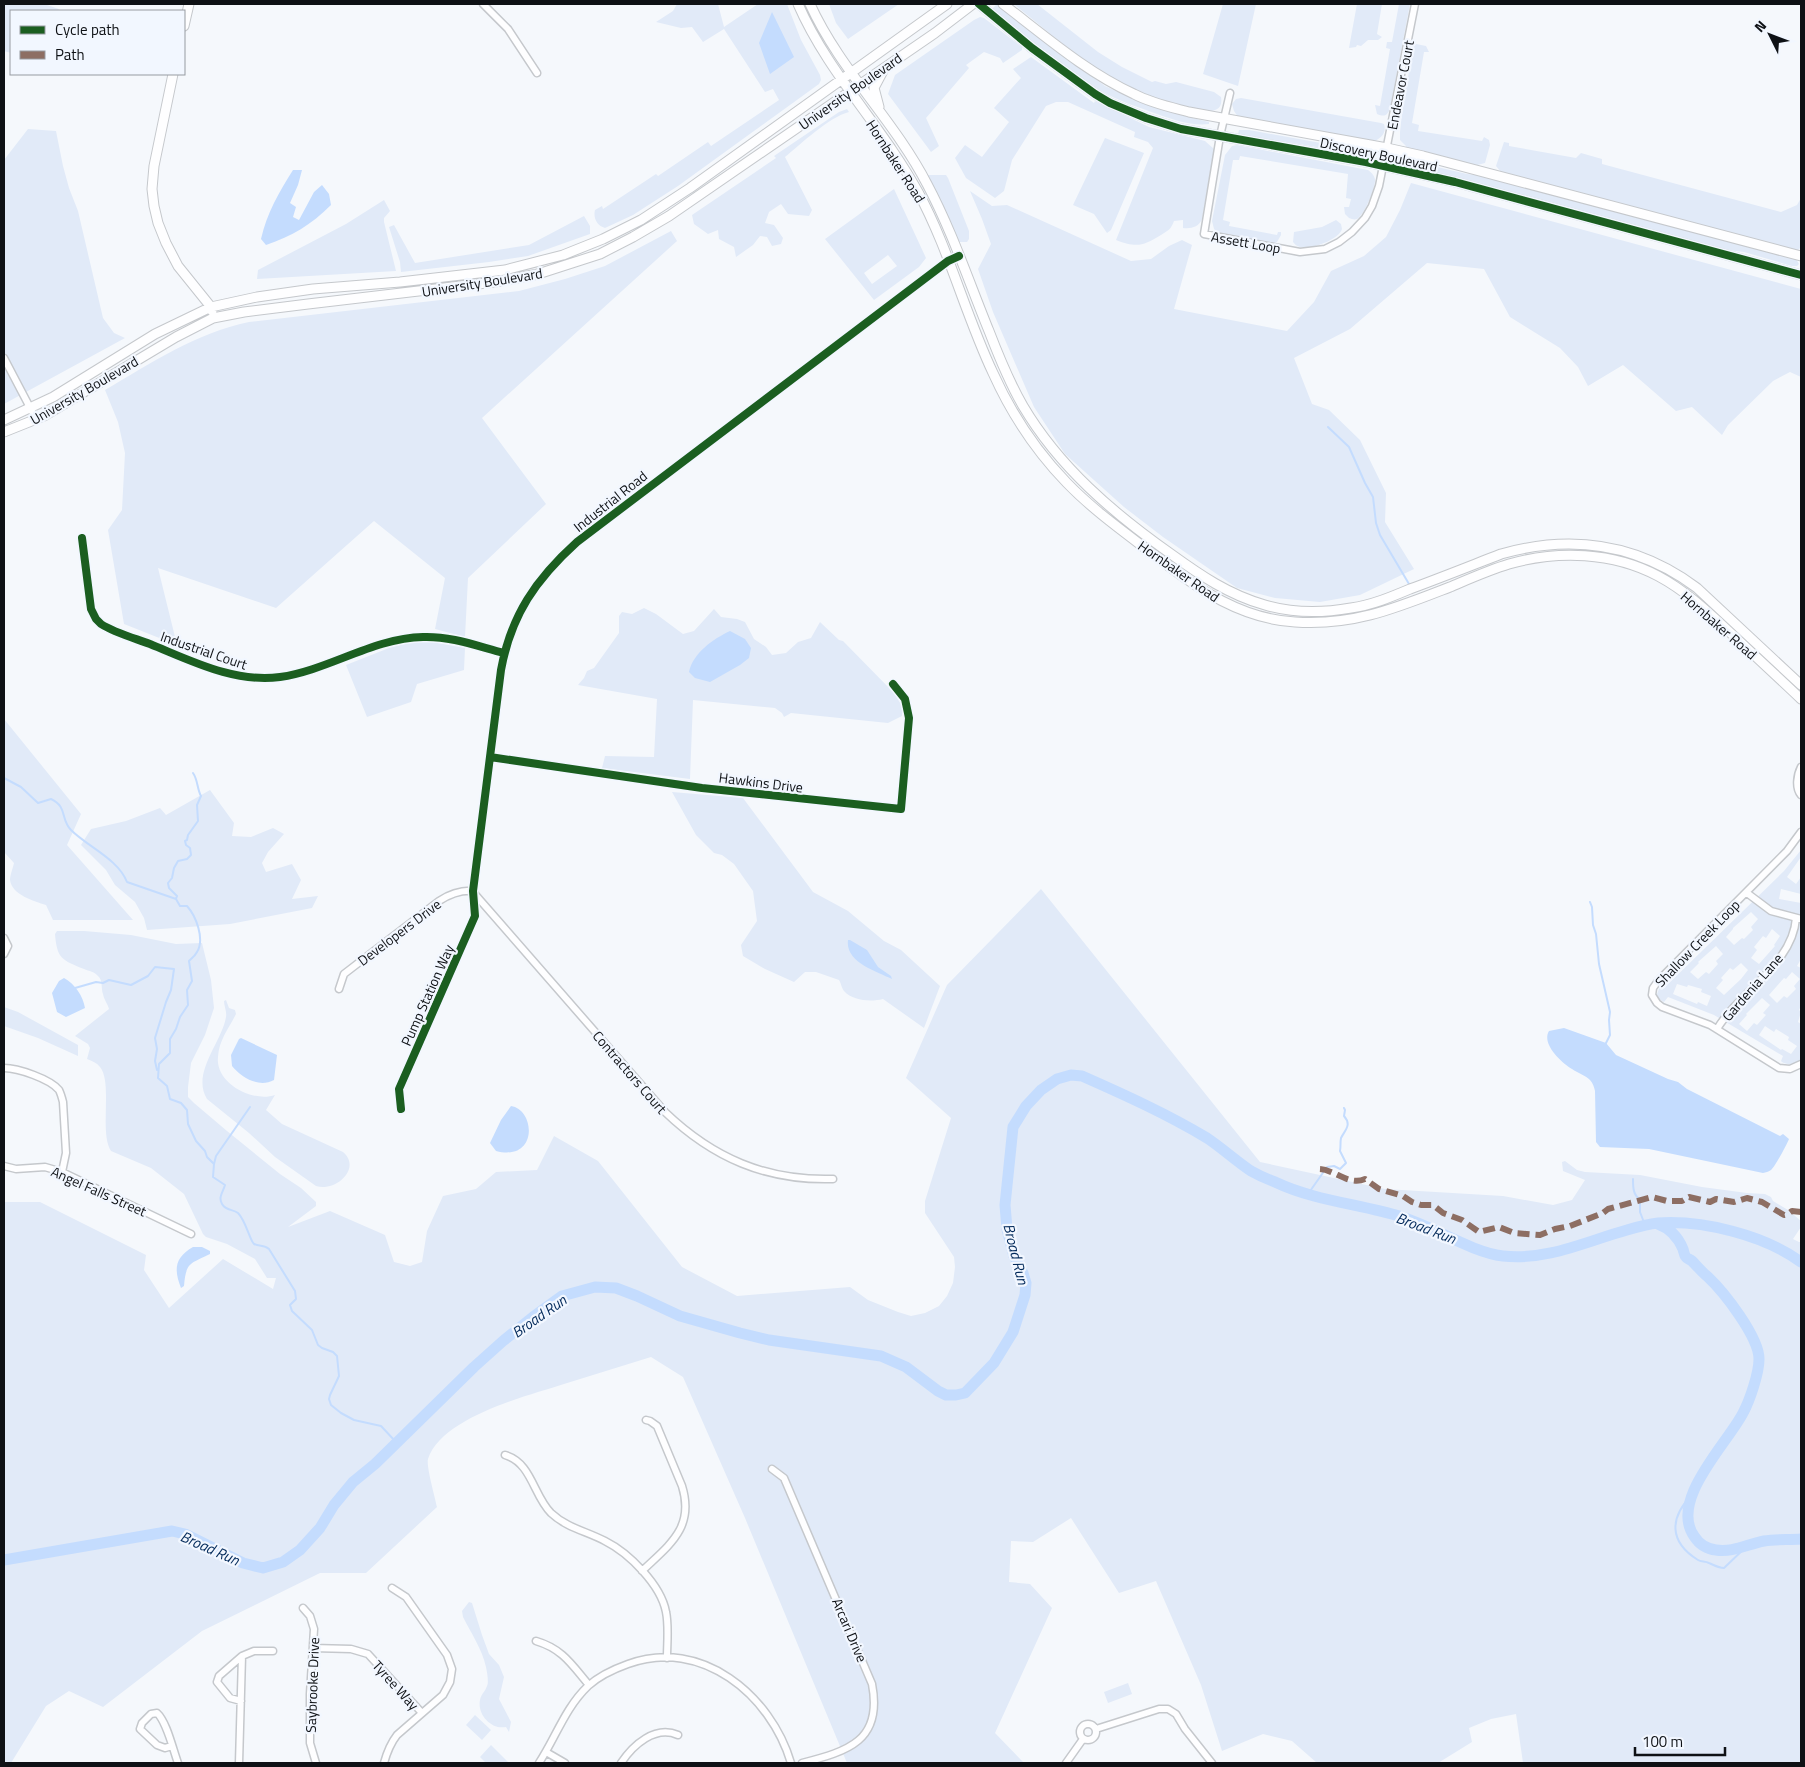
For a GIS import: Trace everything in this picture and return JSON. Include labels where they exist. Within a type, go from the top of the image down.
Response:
[{"type":"main road","points":[[185,22],[189,4]]},
{"type":"main road","name":"Hornbaker Road","points":[[798,4],[817,43],[841,80],[890,146],[927,209],[991,369],[1010,406],[1034,443],[1066,482],[1094,508],[1161,561],[1208,594],[1233,607],[1260,616],[1291,622],[1317,624],[1350,621],[1367,617],[1510,564],[1566,555],[1607,559],[1628,564],[1657,575],[1684,592],[1704,608],[1801,699]]},
{"type":"main road","name":"Hornbaker Road","points":[[810,4],[822,29],[850,73],[909,154],[927,183],[953,240],[1009,380],[1023,406],[1055,452],[1091,491],[1185,565],[1214,584],[1251,601],[1270,607],[1296,611],[1319,611],[1351,608],[1375,602],[1467,567],[1520,549],[1538,545],[1564,544],[1621,550],[1650,560],[1682,576],[1698,588],[1801,685]]},
{"type":"main road","points":[[925,19],[936,4]]},
{"type":"main road","name":"University Boulevard","points":[[4,420],[31,409],[53,397],[155,334],[211,307],[257,297],[313,289],[400,282],[505,270],[563,255],[624,229],[656,211],[947,4]]},
{"type":"main road","name":"University Boulevard","points":[[4,432],[36,419],[176,337],[213,318],[244,312],[502,281],[571,265],[609,250],[669,216],[942,28],[973,4]]},
{"type":"main road","name":"Discovery Boulevard","points":[[979,4],[1039,53],[1096,94],[1110,103],[1164,124],[1384,166],[1455,182],[1801,275]]},
{"type":"main road","name":"Discovery Boulevard","points":[[1003,4],[1075,59],[1120,88],[1165,106],[1224,119],[1387,148],[1488,172],[1801,256]]},
{"type":"main road","points":[[881,115],[874,88],[886,66]]},
{"type":"main road","points":[[173,75],[154,166],[152,189],[154,206],[162,235],[178,266],[211,307],[213,318]]},
{"type":"main road","points":[[1467,567],[1470,579]]},
{"type":"street","points":[[483,4],[508,29],[537,73]]},
{"type":"street","name":"Endeavor Court","points":[[1384,166],[1415,4]]},
{"type":"street","name":"Assett Loop","points":[[1230,93],[1220,136],[1204,234],[1300,252],[1325,249],[1339,242],[1352,232],[1365,218],[1380,186],[1384,166]]},
{"type":"street","name":"Industrial Road","points":[[472,891],[504,653],[515,621],[533,590],[551,568],[577,542],[948,261],[959,256]]},
{"type":"street","points":[[4,358],[36,419]]},
{"type":"street","name":"Industrial Court","points":[[82,538],[91,609],[101,624],[229,674],[260,678],[295,674],[396,640],[423,637],[453,639],[504,653]]},
{"type":"street","name":"Hawkins Drive","points":[[490,757],[702,788],[900,809],[909,718],[905,699],[893,684]]},
{"type":"street","points":[[1801,767],[1797,790],[1801,795]]},
{"type":"street","name":"Shallow Creek Loop","points":[[1801,832],[1787,851],[1653,988],[1652,995],[1653,1000],[1662,1007],[1710,1025],[1779,1068],[1790,1069],[1801,1064]]},
{"type":"street","name":"Developers Drive","points":[[339,989],[341,978],[346,972],[439,901],[454,893],[472,891]]},
{"type":"street","name":"Pump Station Way","points":[[401,1109],[399,1089],[473,921],[475,913],[472,891]]},
{"type":"street","name":"Contractors Court","points":[[472,891],[665,1112],[688,1133],[726,1157],[758,1170],[799,1178],[833,1179]]},
{"type":"street","points":[[1747,893],[1771,911],[1799,918]]},
{"type":"street","name":"Gardenia Lane","points":[[1717,1029],[1722,1020],[1741,998],[1782,955],[1794,933],[1799,918]]},
{"type":"street","points":[[4,938],[8,946],[4,954]]},
{"type":"street","points":[[4,1068],[18,1070],[47,1082],[56,1087],[61,1094],[66,1153],[62,1172]]},
{"type":"street","name":"Angel Falls Street","points":[[4,1166],[16,1169],[44,1167],[62,1172],[191,1234]]},
{"type":"street","points":[[642,1571],[673,1542],[681,1529],[686,1512],[682,1486],[656,1426],[646,1420]]},
{"type":"street","points":[[505,1455],[515,1459],[525,1468],[546,1506],[558,1519],[576,1530],[613,1545],[642,1571],[658,1591],[664,1602],[667,1622],[667,1658]]},
{"type":"street","name":"Arcari Drive","points":[[772,1469],[784,1478],[868,1675],[874,1698],[873,1713],[869,1727],[859,1740],[849,1748],[802,1763]]},
{"type":"street","points":[[384,1763],[392,1741],[447,1689],[452,1674],[447,1654],[406,1597],[392,1588]]},
{"type":"street","name":"Saybrooke Drive","points":[[304,1608],[312,1622],[310,1743],[316,1763]]},
{"type":"street","points":[[536,1641],[551,1646],[563,1654],[589,1685]]},
{"type":"street","name":"Tyree Way","points":[[313,1648],[351,1649],[368,1654],[422,1713]]},
{"type":"street","points":[[241,1701],[230,1698],[216,1682],[219,1676],[242,1656],[254,1651],[273,1651]]},
{"type":"street","points":[[238,1763],[242,1656]]},
{"type":"street","points":[[539,1763],[566,1713],[589,1685],[610,1671],[633,1662],[644,1659],[667,1658],[683,1659],[707,1665],[737,1682],[751,1695],[770,1718],[784,1744],[790,1763]]},
{"type":"street","points":[[1096,1729],[1159,1709],[1168,1708],[1176,1714],[1185,1729],[1212,1763]]},
{"type":"street","points":[[172,1746],[165,1748],[157,1745],[142,1731],[140,1726],[151,1714],[157,1713],[162,1719],[172,1746],[178,1763]]},
{"type":"street","points":[[1084,1724],[1091,1724],[1096,1729],[1096,1734],[1088,1740],[1083,1738],[1079,1731],[1084,1724]]},
{"type":"street","points":[[621,1763],[632,1749],[647,1737],[663,1732],[678,1734]]},
{"type":"street","points":[[1066,1763],[1083,1738]]},
{"type":"street","points":[[546,1752],[565,1763]]},
{"type":"shaded area","points":[[4,4],[44,4],[59,9],[10,10],[10,53],[4,51]]},
{"type":"shaded area","points":[[677,4],[718,4],[724,27],[758,4],[787,4],[801,40],[821,80],[819,84],[678,186],[633,215],[605,228],[596,221],[595,210],[602,206],[603,209],[656,174],[658,176],[708,142],[711,146],[779,100],[773,89],[765,92],[724,29],[703,42],[692,27],[681,28],[656,22],[673,11]]},
{"type":"shaded area","points":[[829,4],[899,4],[848,39],[836,23]]},
{"type":"shaded area","points":[[997,4],[1105,86],[1143,102],[1209,122],[1209,124],[1189,123],[1170,118],[1121,101],[1101,91],[1059,63],[994,11],[992,9]]},
{"type":"shaded area","points":[[1014,4],[1037,4],[1098,52],[1122,67],[1152,82],[1166,84],[1176,82],[1214,92],[1221,97],[1220,106],[1218,109],[1210,111],[1197,110],[1139,92],[1089,63]]},
{"type":"shaded area","points":[[1223,4],[1256,4],[1238,86],[1203,74]]},
{"type":"shaded area","points":[[1357,4],[1382,4],[1377,34],[1382,37],[1378,40],[1368,40],[1361,46],[1357,45],[1356,47],[1349,48]]},
{"type":"shaded area","points":[[1399,4],[1410,4],[1390,109],[1385,115],[1382,115],[1377,114],[1375,105],[1380,106],[1390,49],[1386,48],[1387,42],[1392,42]]},
{"type":"shaded area","points":[[980,17],[984,18],[1022,47],[1022,50],[1003,63],[1000,58],[984,52],[966,65],[969,68],[926,118],[939,146],[931,152],[888,94],[895,75]]},
{"type":"shaded area","points":[[1414,45],[1426,46],[1429,52],[1424,52],[1412,123],[1419,125],[1418,131],[1482,141],[1484,137],[1489,140],[1490,145],[1485,163],[1477,165],[1405,148],[1406,146],[1400,140],[1403,104]]},
{"type":"shaded area","points":[[1031,57],[1094,103],[1095,101],[1149,127],[1205,141],[1214,149],[1202,219],[1197,226],[1183,228],[1183,220],[1174,221],[1171,228],[1166,232],[1140,245],[1116,240],[1153,148],[1148,142],[1134,137],[1135,132],[1068,102],[1056,102],[1046,106],[1012,160],[1004,191],[995,198],[966,178],[955,158],[965,145],[982,157],[1009,122],[994,108],[1021,78],[1013,69]]},
{"type":"shaded area","points":[[1241,98],[1381,123],[1384,124],[1385,130],[1381,137],[1373,142],[1238,117],[1232,104],[1236,99]]},
{"type":"shaded area","points":[[847,109],[849,112],[824,125],[785,157],[812,210],[809,216],[788,214],[781,204],[769,212],[765,223],[774,225],[783,238],[781,244],[772,246],[767,237],[760,236],[753,245],[736,257],[734,247],[719,239],[718,230],[708,234],[694,224],[692,215],[776,158],[774,156],[839,112]]},
{"type":"shaded area","points":[[28,129],[56,131],[69,188],[78,211],[103,318],[114,333],[125,338],[4,404],[4,160]]},
{"type":"shaded area","points":[[1239,130],[1249,130],[1332,145],[1364,148],[1372,153],[1368,156],[1253,138],[1238,134]]},
{"type":"shaded area","points":[[1105,138],[1144,153],[1111,230],[1107,233],[1094,214],[1073,205]]},
{"type":"shaded area","points":[[1504,142],[1509,143],[1509,146],[1576,158],[1581,153],[1602,159],[1602,164],[1781,212],[1797,205],[1801,198],[1801,247],[1798,250],[1790,250],[1501,172],[1496,166]]},
{"type":"shaded area","points":[[1237,145],[1368,170],[1375,179],[1372,194],[1360,217],[1352,219],[1345,214],[1344,207],[1349,207],[1351,199],[1346,198],[1348,174],[1240,156],[1239,160],[1233,160],[1223,220],[1230,222],[1229,226],[1277,235],[1278,232],[1281,232],[1281,235],[1277,242],[1272,244],[1219,234],[1214,229],[1212,221],[1225,155],[1232,146]]},
{"type":"shaded area","points":[[1403,159],[1467,174],[1493,177],[1796,259],[1799,264],[1792,266],[1744,252],[1720,249],[1406,167],[1399,163]]},
{"type":"shaded area","points":[[926,175],[946,175],[948,178],[969,231],[967,242],[959,242]]},
{"type":"shaded area","points":[[1411,183],[1801,289],[1801,377],[1790,372],[1773,381],[1728,425],[1722,435],[1692,407],[1676,411],[1623,365],[1588,386],[1578,367],[1560,348],[1510,317],[1484,269],[1427,263],[1350,329],[1294,358],[1312,404],[1329,410],[1360,440],[1386,493],[1385,522],[1414,569],[1360,595],[1320,602],[1275,598],[1237,588],[1163,537],[1124,507],[1065,454],[1034,407],[993,312],[978,269],[991,244],[970,191],[992,206],[1007,205],[1131,261],[1151,259],[1169,246],[1182,240],[1192,245],[1174,309],[1287,331],[1314,302],[1331,271],[1364,256],[1386,237]]},
{"type":"shaded area","points":[[894,189],[926,258],[919,267],[874,300],[825,239]],"holes":[[[888,255],[897,266],[872,284],[864,273]]]},
{"type":"shaded area","points":[[384,200],[390,211],[384,218],[384,222],[396,271],[257,279],[258,270],[346,224]]},
{"type":"shaded area","points":[[584,216],[590,226],[590,234],[528,256],[401,272],[400,262],[389,227],[394,225],[415,263],[529,245]]},
{"type":"shaded area","points":[[1336,220],[1341,224],[1342,229],[1336,237],[1317,246],[1305,248],[1293,242],[1294,232],[1322,227]]},
{"type":"shaded area","points":[[671,231],[677,241],[482,418],[546,504],[468,578],[465,637],[435,629],[445,578],[374,521],[276,608],[158,568],[177,645],[124,624],[108,530],[122,510],[125,453],[118,422],[105,390],[174,350],[229,327],[249,322],[519,291],[605,266]]},
{"type":"shaded area","points":[[644,608],[656,614],[683,634],[694,631],[714,609],[721,617],[745,622],[754,639],[766,647],[772,655],[786,653],[798,642],[811,638],[820,622],[839,640],[843,641],[894,693],[902,706],[902,716],[888,723],[791,713],[784,717],[775,708],[693,700],[690,779],[602,768],[605,756],[654,757],[657,699],[578,685],[587,671],[594,668],[619,633],[619,616],[622,612],[632,614]]},
{"type":"shaded area","points":[[413,642],[432,642],[465,648],[464,670],[417,684],[411,702],[367,717],[346,665],[389,648]]},
{"type":"shaded area","points":[[4,719],[81,814],[67,845],[133,920],[53,920],[46,905],[24,897],[15,890],[10,880],[14,863],[4,852]]},
{"type":"shaded area","points":[[210,790],[234,823],[232,836],[251,837],[273,828],[284,834],[268,852],[262,863],[266,872],[292,864],[301,880],[292,899],[318,896],[312,908],[230,924],[147,930],[144,918],[135,902],[115,885],[106,870],[81,845],[91,829],[126,821],[160,808],[166,815]]},
{"type":"shaded area","points":[[672,792],[743,798],[813,892],[848,911],[884,941],[901,950],[940,986],[924,1028],[883,999],[868,1000],[852,997],[844,991],[839,980],[816,972],[805,972],[794,982],[765,969],[743,956],[741,945],[757,921],[753,891],[734,864],[722,855],[714,853],[696,835]]},
{"type":"shaded area","points":[[1801,850],[1801,857],[1787,877],[1796,884],[1801,877],[1801,894],[1781,889],[1779,899],[1801,903],[1801,959],[1797,966],[1801,968],[1801,1006],[1799,1010],[1801,1012],[1798,1022],[1801,1024],[1801,1059],[1790,1064],[1781,1061],[1783,1056],[1714,1015],[1668,997],[1664,1002],[1659,999],[1657,994],[1661,984],[1665,987],[1784,871]],"holes":[[[1751,912],[1758,919],[1751,927],[1753,930],[1734,945],[1726,937]],[[1772,929],[1780,936],[1775,946],[1759,964],[1751,958],[1757,950],[1754,947],[1763,936],[1766,938]],[[1716,946],[1723,954],[1716,961],[1718,964],[1709,974],[1706,972],[1698,979],[1690,972]],[[1741,963],[1748,970],[1724,995],[1716,988],[1723,980],[1721,978],[1730,968],[1733,970]],[[1792,972],[1800,979],[1794,986],[1796,989],[1787,998],[1784,996],[1777,1003],[1769,995],[1784,978],[1786,979]],[[1677,984],[1702,989],[1701,992],[1711,996],[1707,1006],[1698,1002],[1697,1004],[1673,994]],[[1762,998],[1770,1005],[1763,1013],[1766,1015],[1757,1025],[1754,1023],[1747,1031],[1739,1024]],[[1765,1026],[1774,1032],[1776,1029],[1789,1037],[1788,1040],[1797,1046],[1791,1054],[1781,1050],[1759,1035]]]},
{"type":"shaded area","points":[[1041,889],[1260,1162],[1385,1189],[1503,1196],[1553,1205],[1572,1200],[1585,1180],[1563,1171],[1562,1162],[1565,1161],[1577,1170],[1585,1172],[1640,1175],[1702,1187],[1765,1194],[1801,1221],[1801,1227],[1793,1239],[1801,1242],[1801,1763],[1523,1763],[1516,1714],[1491,1719],[1469,1728],[1472,1742],[1438,1763],[1317,1763],[1292,1741],[1263,1734],[1222,1751],[1201,1685],[1156,1581],[1119,1593],[1071,1518],[1033,1542],[1011,1541],[1009,1582],[1030,1584],[1052,1608],[995,1733],[1024,1763],[847,1763],[745,1518],[683,1377],[651,1357],[508,1402],[467,1420],[450,1431],[436,1444],[428,1459],[429,1475],[437,1507],[366,1573],[320,1573],[202,1631],[103,1707],[69,1691],[46,1706],[11,1763],[4,1763],[4,1202],[40,1202],[146,1255],[144,1270],[169,1308],[223,1259],[273,1289],[276,1278],[267,1278],[255,1259],[227,1244],[206,1237],[184,1194],[151,1168],[111,1151],[106,1133],[106,1084],[104,1074],[99,1066],[87,1059],[90,1048],[88,1044],[75,1036],[109,1009],[102,992],[100,978],[94,973],[66,961],[59,954],[55,934],[57,931],[131,935],[176,944],[202,943],[211,980],[214,1008],[205,1035],[191,1063],[188,1097],[227,1131],[280,1174],[301,1188],[316,1202],[316,1206],[288,1227],[330,1211],[385,1235],[394,1262],[410,1266],[422,1262],[427,1231],[443,1196],[476,1189],[496,1172],[537,1170],[554,1136],[598,1161],[682,1267],[737,1296],[850,1287],[868,1300],[911,1316],[925,1313],[939,1306],[947,1296],[953,1283],[955,1267],[954,1257],[925,1213],[925,1201],[951,1118],[906,1078],[947,985]]},
{"type":"shaded area","points":[[226,1000],[229,1008],[235,1010],[236,1014],[222,1040],[219,1051],[219,1066],[223,1075],[237,1089],[247,1093],[266,1097],[275,1095],[266,1110],[282,1124],[343,1152],[348,1158],[350,1165],[344,1177],[338,1182],[324,1187],[316,1186],[275,1157],[207,1099],[203,1089],[205,1068],[223,1027],[226,1015],[224,1001]]},
{"type":"shaded area","points":[[4,1007],[18,1012],[78,1045],[78,1056],[38,1038],[4,1026]]},
{"type":"shaded area","points":[[469,1602],[472,1603],[489,1654],[499,1665],[504,1677],[499,1699],[511,1722],[509,1732],[506,1727],[495,1726],[486,1720],[481,1711],[480,1700],[487,1686],[488,1677],[482,1654],[463,1617],[462,1611]]},
{"type":"shaded area","points":[[1128,1683],[1132,1694],[1108,1703],[1104,1692]]},
{"type":"shaded area","points":[[475,1715],[491,1730],[482,1740],[466,1725]]},
{"type":"shaded area","points":[[491,1745],[509,1763],[486,1763],[480,1757]]},
{"type":"water","points":[[772,12],[794,57],[770,74],[759,43]]},
{"type":"water","points":[[293,170],[302,170],[290,203],[296,207],[293,217],[299,220],[314,192],[322,185],[329,194],[331,205],[301,229],[266,245],[261,239],[267,220],[278,195]]},
{"type":"water","points":[[730,631],[745,639],[751,648],[749,658],[710,682],[695,678],[689,672],[699,653],[711,642]]},
{"type":"water","points":[[848,940],[867,950],[878,967],[891,976],[892,979],[856,960],[848,948]]},
{"type":"water","points":[[64,978],[78,991],[85,1008],[66,1017],[57,1012],[52,993],[59,981]]},
{"type":"water","points":[[1564,1028],[1606,1043],[1616,1055],[1678,1082],[1687,1089],[1780,1136],[1783,1134],[1789,1139],[1775,1165],[1768,1172],[1763,1173],[1649,1149],[1600,1147],[1596,1142],[1595,1091],[1593,1084],[1588,1078],[1563,1062],[1554,1053],[1548,1042],[1547,1036],[1549,1031]]},
{"type":"water","points":[[241,1038],[277,1055],[274,1080],[263,1083],[251,1080],[232,1066],[231,1055]]},
{"type":"water","points":[[511,1106],[525,1116],[529,1134],[526,1143],[520,1149],[510,1152],[496,1151],[490,1143],[501,1120]]},
{"type":"water","points":[[193,1247],[202,1247],[210,1251],[210,1254],[190,1265],[186,1272],[184,1286],[181,1288],[177,1276],[177,1265],[182,1256]]},
{"type":"waterway","points":[[1328,427],[1349,447],[1373,497],[1376,523],[1380,535],[1409,584]]},
{"type":"waterway","points":[[176,899],[177,896],[169,888],[168,883],[172,878],[178,861],[187,859],[191,855],[190,848],[186,845],[185,841],[198,821],[197,805],[201,796],[193,773]]},
{"type":"waterway","points":[[4,778],[21,787],[38,803],[51,799],[56,802],[62,809],[71,830],[110,860],[123,874],[127,882],[176,899],[180,906],[187,906],[193,916],[200,934],[200,941],[197,952],[189,961],[192,981],[187,990],[188,1005],[170,1039],[170,1053],[159,1064],[158,1078],[167,1086],[170,1099],[181,1103],[187,1110],[188,1124],[196,1141],[214,1164],[213,1177],[225,1185],[221,1197],[222,1204],[225,1208],[238,1213],[254,1244],[269,1249],[295,1291],[296,1299],[290,1305],[292,1311],[312,1330],[318,1345],[337,1356],[339,1376],[330,1395],[331,1405],[354,1420],[381,1426],[396,1442]]},
{"type":"waterway","points":[[1590,902],[1599,964],[1610,1012],[1610,1035],[1606,1043]]},
{"type":"waterway","points":[[75,988],[96,982],[103,983],[109,980],[131,985],[148,976],[155,967],[174,969],[171,990],[155,1038],[157,1070]]},
{"type":"waterway","name":"Broad Run","points":[[4,1560],[172,1531],[185,1534],[243,1563],[263,1568],[283,1562],[300,1550],[320,1528],[334,1505],[353,1482],[375,1464],[503,1341],[562,1296],[595,1287],[616,1288],[680,1316],[769,1340],[881,1356],[906,1367],[946,1395],[965,1393],[994,1363],[1013,1332],[1025,1295],[1026,1283],[1014,1256],[1007,1229],[1005,1205],[1013,1127],[1026,1106],[1041,1090],[1057,1079],[1071,1075],[1082,1076],[1177,1121],[1207,1138],[1251,1171],[1266,1178],[1306,1194],[1414,1221],[1465,1245],[1491,1254],[1519,1257],[1535,1256],[1566,1249],[1642,1226],[1658,1223],[1676,1223],[1694,1224],[1732,1231],[1769,1244],[1801,1262]]},
{"type":"waterway","points":[[214,1164],[216,1156],[250,1107]]},
{"type":"waterway","points":[[1308,1194],[1327,1167],[1334,1166],[1340,1169],[1346,1163],[1340,1151],[1341,1138],[1348,1125],[1344,1116],[1344,1108]]},
{"type":"waterway","points":[[1633,1179],[1634,1191],[1640,1200],[1640,1212],[1645,1225]]},
{"type":"waterway","points":[[1658,1224],[1673,1234],[1679,1241],[1686,1258],[1692,1261],[1715,1284],[1740,1315],[1753,1339],[1759,1359],[1754,1386],[1743,1413],[1694,1489],[1689,1506],[1688,1522],[1694,1536],[1706,1547],[1722,1551],[1764,1541],[1801,1539]]},
{"type":"waterway","points":[[1692,1495],[1679,1512],[1676,1521],[1677,1538],[1688,1553],[1699,1561],[1724,1568],[1747,1546]]},
{"type":"marked path","points":[[1320,1169],[1353,1181],[1365,1179],[1379,1189],[1403,1196],[1412,1202],[1421,1205],[1433,1205],[1443,1213],[1462,1220],[1479,1232],[1499,1227],[1514,1233],[1540,1235],[1570,1226],[1603,1213],[1608,1209],[1652,1197],[1667,1201],[1682,1201],[1689,1197],[1710,1202],[1716,1199],[1734,1202],[1747,1198],[1762,1202],[1784,1215],[1792,1211],[1801,1212]]},
{"type":"cycle path","points":[[979,4],[1032,48],[1095,94],[1110,103],[1146,118],[1181,129],[1366,162],[1455,182],[1801,275]]},
{"type":"cycle path","points":[[401,1109],[399,1089],[475,916],[473,891],[501,670],[511,632],[527,599],[549,570],[577,542],[948,261],[959,256]]},
{"type":"cycle path","points":[[82,538],[91,609],[101,624],[118,633],[230,674],[246,677],[280,677],[316,668],[386,643],[423,637],[454,640],[504,653]]},
{"type":"cycle path","points":[[490,757],[702,788],[901,809],[909,718],[905,699],[893,684]]}]
